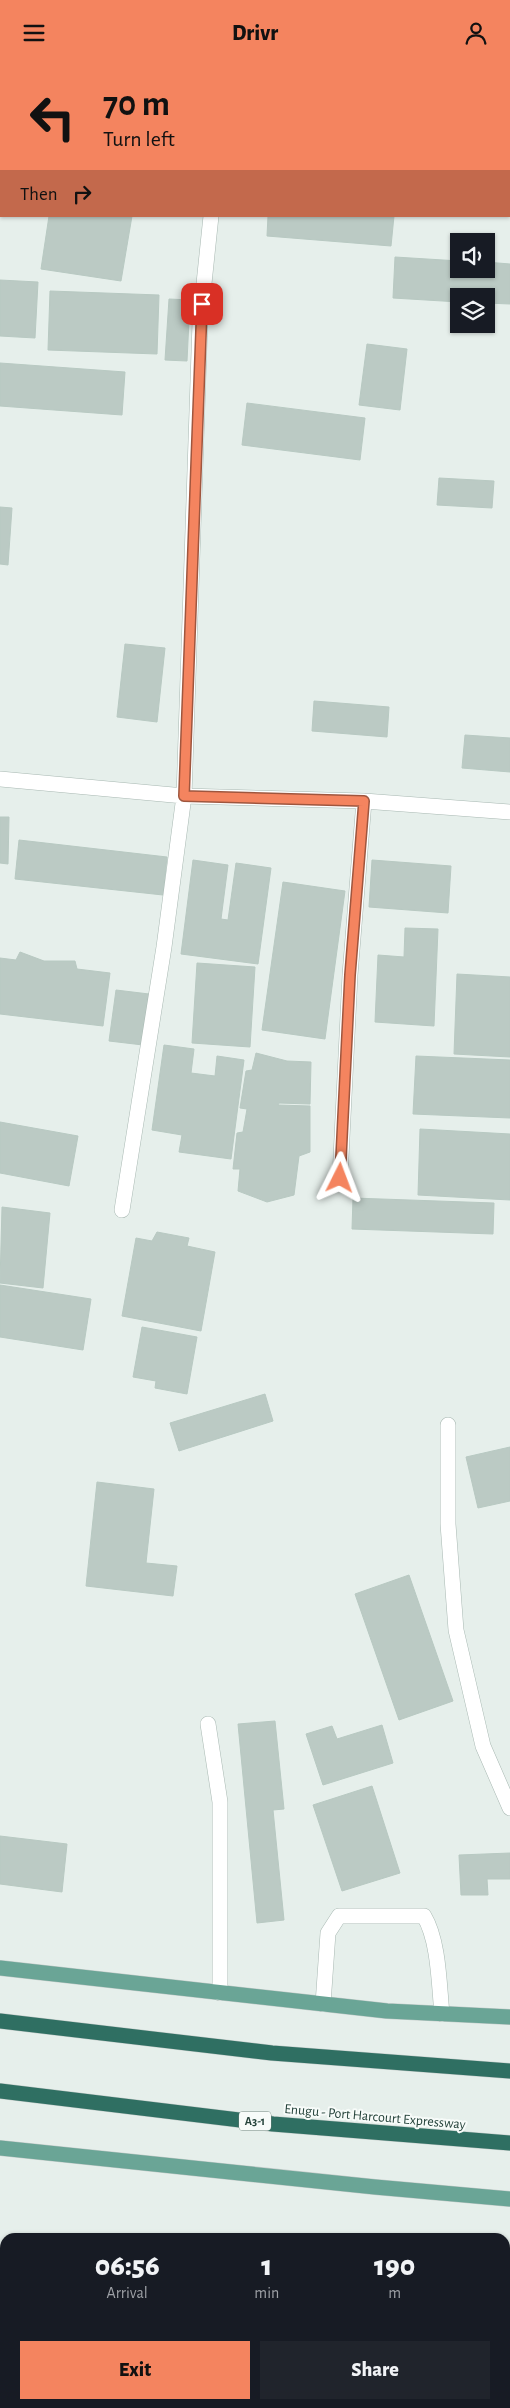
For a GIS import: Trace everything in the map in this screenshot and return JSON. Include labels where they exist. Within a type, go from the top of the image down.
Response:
[{"type":"highway","points":[[0,2021],[272,2053],[510,2071]]},
{"type":"highway","name":"Enugu - Port Harcourt Expressway","points":[[0,2091],[273,2124],[510,2143]]},
{"type":"main road","points":[[0,1968],[387,2011],[510,2017]]},
{"type":"main road","points":[[0,2148],[510,2199]]},
{"type":"street","points":[[122,1210],[164,947],[184,796],[200,322],[211,217]]},
{"type":"street","points":[[0,779],[184,796],[364,801],[510,812]]},
{"type":"street","points":[[340,1178],[350,975],[364,801]]},
{"type":"street","points":[[448,1425],[448,1524],[456,1631],[483,1746],[510,1808]]},
{"type":"street","points":[[208,1724],[220,1802],[220,1993]]},
{"type":"street","points":[[323,2004],[328,1933],[339,1916],[424,1916],[430,1926],[433,1940],[442,2014]]},
{"type":"building","points":[[49,217],[132,217],[121,281],[41,269]]},
{"type":"building","points":[[268,217],[394,217],[391,246],[267,236]]},
{"type":"building","points":[[395,257],[450,260],[450,278],[495,278],[495,263],[510,264],[510,304],[495,303],[495,288],[450,288],[450,301],[393,298]]},
{"type":"building","points":[[0,280],[38,282],[35,338],[0,336]]},
{"type":"building","points":[[50,291],[159,295],[157,354],[48,350]]},
{"type":"building","points":[[169,299],[190,300],[187,361],[165,360]]},
{"type":"building","points":[[367,344],[407,349],[400,410],[359,405]]},
{"type":"building","points":[[0,363],[125,372],[122,415],[0,406]]},
{"type":"building","points":[[247,403],[365,418],[360,460],[242,445]]},
{"type":"building","points":[[439,478],[494,481],[492,508],[437,505]]},
{"type":"building","points":[[0,507],[12,508],[8,565],[0,564]]},
{"type":"building","points":[[125,644],[165,648],[157,722],[117,717]]},
{"type":"building","points":[[314,701],[389,707],[387,737],[312,731]]},
{"type":"building","points":[[465,735],[510,738],[510,772],[462,768]]},
{"type":"building","points":[[0,817],[9,817],[8,864],[0,863]]},
{"type":"building","points":[[19,840],[167,857],[163,895],[15,879]]},
{"type":"building","points":[[193,860],[228,865],[221,919],[228,920],[236,863],[271,868],[258,964],[181,954]]},
{"type":"building","points":[[372,860],[451,866],[448,913],[369,907]]},
{"type":"building","points":[[283,882],[345,891],[325,1039],[262,1030]]},
{"type":"building","points":[[405,928],[438,929],[434,1026],[375,1022],[378,955],[404,957]]},
{"type":"building","points":[[20,952],[44,961],[75,961],[77,969],[110,973],[103,1026],[0,1014],[0,958],[16,960]]},
{"type":"building","points":[[197,963],[255,967],[250,1047],[192,1043]]},
{"type":"building","points":[[457,974],[510,977],[510,1057],[454,1054]]},
{"type":"building","points":[[116,990],[149,994],[143,1045],[109,1041]]},
{"type":"building","points":[[164,1045],[194,1049],[191,1073],[215,1076],[217,1056],[244,1060],[231,1159],[179,1152],[182,1135],[152,1130]]},
{"type":"building","points":[[256,1053],[287,1061],[311,1062],[310,1104],[279,1103],[278,1105],[310,1106],[310,1152],[299,1156],[294,1195],[267,1202],[238,1191],[240,1169],[233,1169],[237,1133],[243,1132],[247,1109],[240,1108],[246,1071],[252,1070]]},
{"type":"building","points":[[416,1056],[510,1060],[510,1118],[413,1114]]},
{"type":"building","points":[[0,1122],[78,1136],[69,1186],[0,1173]]},
{"type":"building","points":[[420,1129],[510,1134],[510,1200],[418,1195]]},
{"type":"building","points":[[353,1198],[494,1203],[493,1234],[352,1229]]},
{"type":"building","points":[[2,1207],[50,1213],[43,1288],[0,1283]]},
{"type":"building","points":[[157,1232],[189,1238],[187,1246],[215,1252],[201,1331],[122,1316],[136,1238],[152,1241]]},
{"type":"building","points":[[0,1285],[91,1299],[83,1350],[0,1337]]},
{"type":"building","points":[[142,1327],[197,1337],[187,1394],[155,1388],[156,1381],[133,1377]]},
{"type":"building","points":[[265,1394],[273,1421],[179,1451],[170,1423]]},
{"type":"building","points":[[510,1447],[510,1501],[478,1508],[466,1457]]},
{"type":"building","points":[[97,1482],[154,1489],[146,1563],[177,1566],[173,1596],[86,1586]]},
{"type":"building","points":[[409,1575],[453,1701],[399,1720],[355,1594]]},
{"type":"building","points":[[275,1721],[284,1809],[273,1810],[284,1920],[257,1923],[238,1724]]},
{"type":"building","points":[[382,1725],[393,1763],[323,1785],[306,1734],[332,1726],[337,1739]]},
{"type":"building","points":[[372,1786],[400,1873],[342,1891],[313,1805]]},
{"type":"building","points":[[0,1836],[67,1844],[62,1892],[0,1884]]},
{"type":"building","points":[[510,1853],[510,1879],[487,1879],[488,1895],[461,1895],[459,1855]]},
{"type":"route","points":[[202,304],[184,796],[364,801],[350,975],[340,1178]]}]
